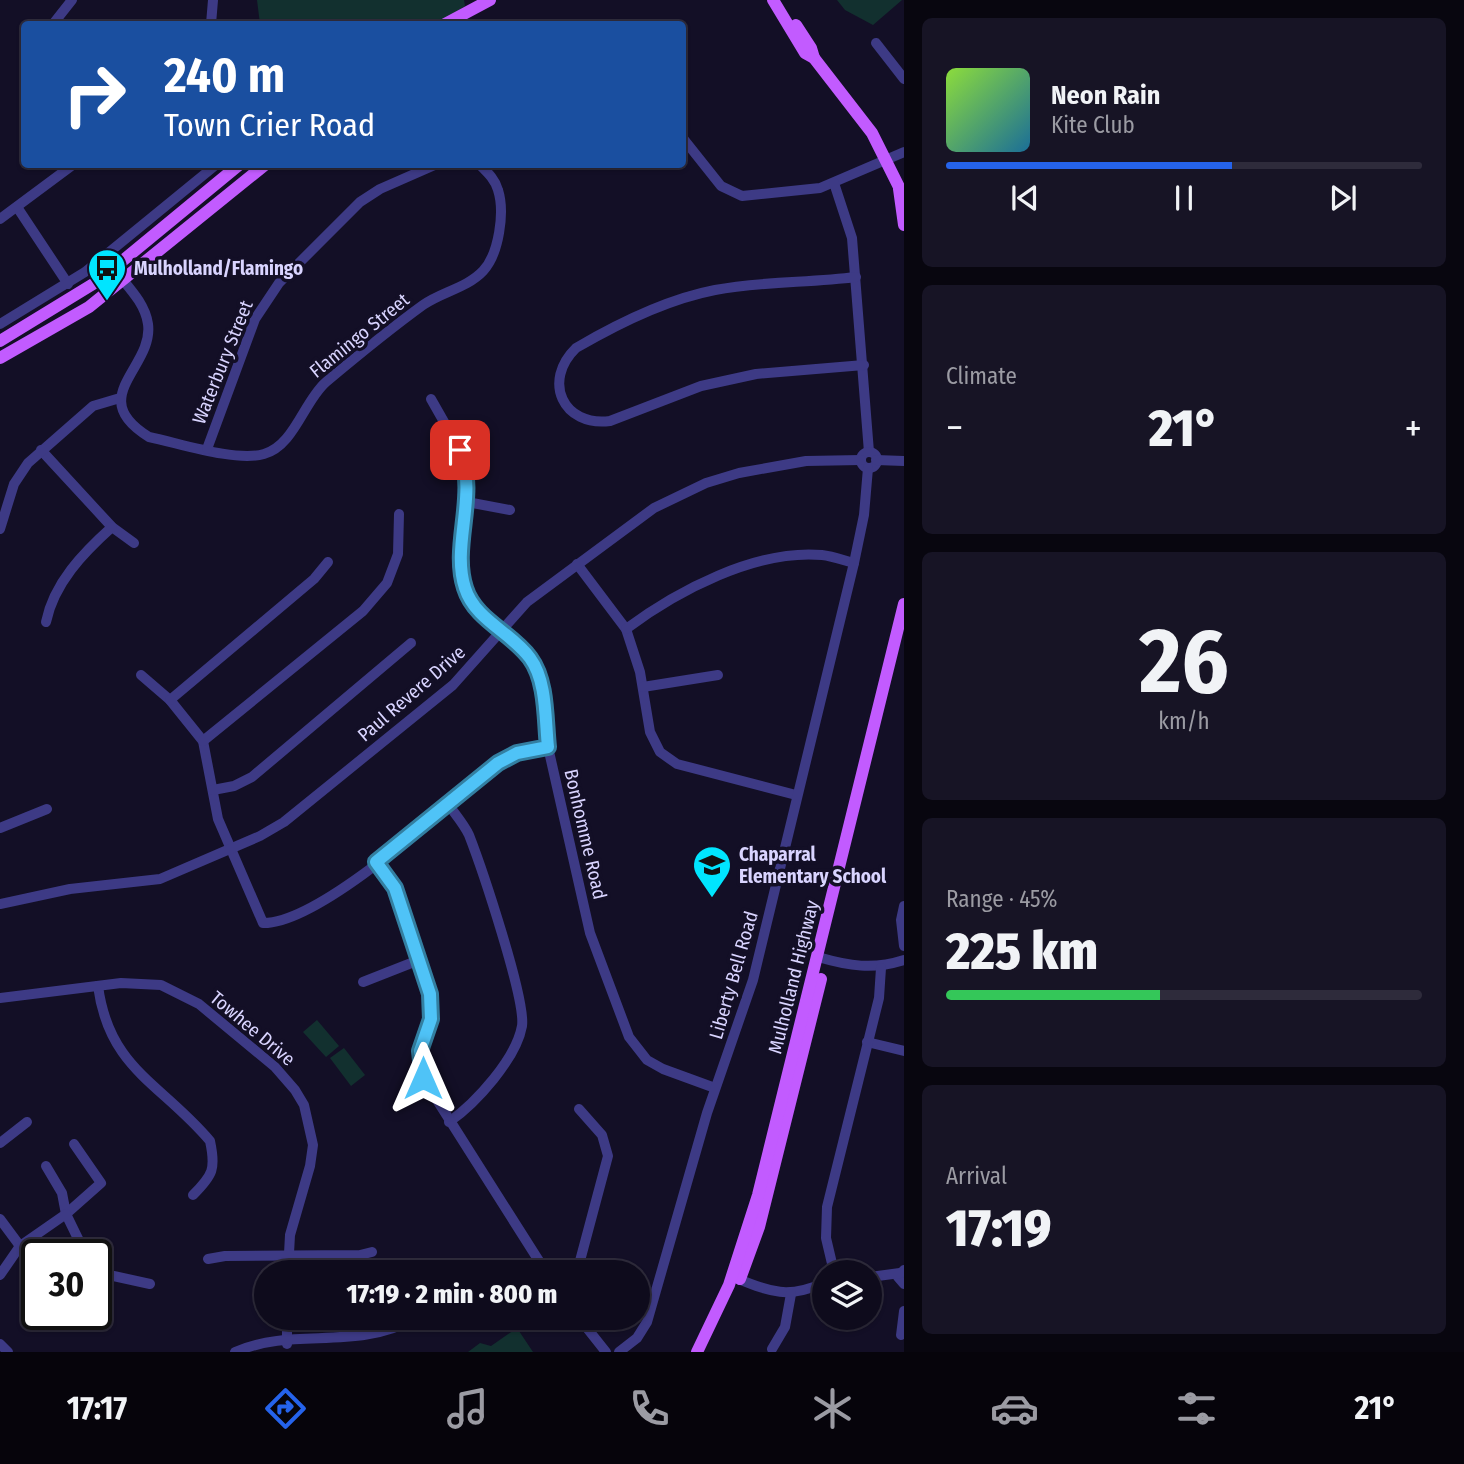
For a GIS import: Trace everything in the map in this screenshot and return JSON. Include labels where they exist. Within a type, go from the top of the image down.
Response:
[{"type":"main road","points":[[451,21],[490,0]]},
{"type":"main road","points":[[773,0],[804,53],[814,58]]},
{"type":"main road","points":[[782,0],[811,48],[814,58],[861,117],[886,158],[902,193],[904,225]]},
{"type":"main road","points":[[0,341],[64,304],[114,269],[235,168]]},
{"type":"main road","points":[[0,358],[57,327],[123,282],[261,168]]},
{"type":"main road","name":"Mulholland Highway","points":[[822,958],[904,604]]},
{"type":"main road","name":"Mulholland Highway","points":[[705,1352],[736,1278],[822,958],[904,632]]},
{"type":"main road","name":"Mulholland Highway","points":[[697,1352],[736,1278]]},
{"type":"street","points":[[55,21],[72,0]]},
{"type":"street","points":[[211,21],[213,0]]},
{"type":"street","points":[[876,43],[904,79]]},
{"type":"street","points":[[686,142],[730,192],[742,196],[804,192],[834,183],[904,152]]},
{"type":"street","points":[[886,158],[904,145]]},
{"type":"street","points":[[0,219],[69,168]]},
{"type":"street","points":[[0,324],[68,284],[212,168]]},
{"type":"street","name":"Waterbury Street","points":[[206,449],[255,319],[279,283],[360,202],[380,189],[428,168]]},
{"type":"street","name":"Flamingo Street","points":[[120,398],[128,418],[149,437],[249,457],[267,453],[284,441],[324,384],[424,304],[469,282],[484,271],[493,256],[500,201],[491,175],[483,168]]},
{"type":"street","name":"Liberty Bell Road","points":[[619,1352],[637,1338],[647,1322],[715,1088],[753,980],[864,515],[869,460],[864,365],[852,238],[834,183]]},
{"type":"street","points":[[17,207],[68,284]]},
{"type":"street","points":[[0,529],[14,484],[41,450],[93,405],[120,398],[124,383],[148,334],[145,312],[114,269]]},
{"type":"street","points":[[856,277],[751,285],[714,290],[679,300],[576,348],[566,358],[559,372],[561,397],[570,410],[582,419],[594,423],[610,421],[701,386],[756,374],[864,365]]},
{"type":"street","name":"Bonhomme Road","points":[[432,399],[466,464],[467,502],[462,572],[464,588],[478,612],[520,646],[537,671],[548,747],[590,933],[628,1037],[648,1060],[663,1069],[715,1088]]},
{"type":"street","points":[[41,450],[112,527],[134,543]]},
{"type":"street","name":"Paul Revere Drive","points":[[0,904],[70,889],[160,879],[285,822],[453,685],[527,602],[654,508],[706,483],[770,466],[806,461],[904,461]]},
{"type":"street","points":[[467,502],[510,510]]},
{"type":"street","points":[[203,741],[363,611],[387,583],[398,554],[399,514]]},
{"type":"street","points":[[46,622],[48,610],[73,565],[112,527]]},
{"type":"street","points":[[626,629],[663,602],[693,586],[758,564],[806,554],[825,555],[854,563]]},
{"type":"street","points":[[170,700],[314,579],[328,562]]},
{"type":"street","points":[[577,564],[626,629],[643,687],[650,733],[660,752],[677,764],[796,794]]},
{"type":"street","points":[[213,790],[234,786],[252,777],[411,643]]},
{"type":"street","points":[[141,675],[170,700],[203,741],[218,819],[263,923],[316,908],[507,757],[548,747]]},
{"type":"street","points":[[643,687],[718,675]]},
{"type":"street","points":[[448,804],[469,837],[523,1015],[515,1046],[484,1091],[467,1109],[449,1122]]},
{"type":"street","points":[[0,828],[47,809]]},
{"type":"street","points":[[376,862],[395,888],[433,1007],[420,1051],[420,1064],[431,1095],[538,1260]]},
{"type":"street","points":[[904,906],[901,920],[904,946]]},
{"type":"street","points":[[822,958],[860,967],[881,968],[904,960]]},
{"type":"street","points":[[362,982],[419,960]]},
{"type":"street","points":[[831,1260],[826,1238],[827,1207],[878,998],[881,968]]},
{"type":"street","name":"Towhee Drive","points":[[0,998],[142,982],[181,993],[275,1067],[295,1090],[308,1118],[313,1145],[310,1166],[290,1236],[289,1260]]},
{"type":"street","points":[[98,986],[103,1021],[117,1047],[210,1141],[214,1158],[211,1177],[193,1195]]},
{"type":"street","points":[[867,1042],[904,1051]]},
{"type":"street","points":[[579,1109],[602,1135],[608,1156],[579,1260]]},
{"type":"street","points":[[0,1143],[27,1122]]},
{"type":"street","points":[[0,1275],[20,1246],[66,1214],[101,1183],[74,1144]]},
{"type":"street","points":[[46,1167],[62,1193],[66,1214],[78,1239]]},
{"type":"street","points":[[0,1219],[20,1246]]},
{"type":"street","points":[[208,1259],[225,1256],[360,1255],[372,1252]]},
{"type":"street","points":[[112,1276],[150,1284]]},
{"type":"street","points":[[882,1277],[902,1277]]},
{"type":"street","points":[[736,1278],[765,1290],[791,1294],[812,1287]]},
{"type":"street","points":[[772,1349],[785,1327],[791,1294]]},
{"type":"street","points":[[901,1335],[904,1311]]},
{"type":"street","points":[[287,1330],[287,1344]]},
{"type":"street","points":[[235,1352],[261,1344],[336,1345],[380,1339],[395,1330]]},
{"type":"street","points":[[589,1330],[606,1352]]},
{"type":"street","points":[[0,1344],[8,1352]]},
{"type":"green space","points":[[257,0],[464,0],[465,6],[442,21],[260,21]]},
{"type":"green space","points":[[837,0],[902,0],[873,25],[845,10]]},
{"type":"green space","points":[[317,1020],[339,1046],[326,1057],[303,1032]]},
{"type":"green space","points":[[344,1048],[365,1075],[351,1086],[330,1058]]},
{"type":"green space","points":[[514,1330],[518,1330],[533,1352],[468,1352],[480,1343],[491,1346]]},
{"type":"place","name":"Mulholland/Flamingo","points":[[107,302]]},
{"type":"place","name":"Chaparral Elementary School","points":[[712,899]]},
{"type":"route","points":[[423,1078],[420,1051],[433,1007],[395,888],[376,862],[498,763],[517,753],[548,747],[541,687],[531,659],[520,646],[478,612],[464,588],[462,572],[468,479],[460,450]]}]
